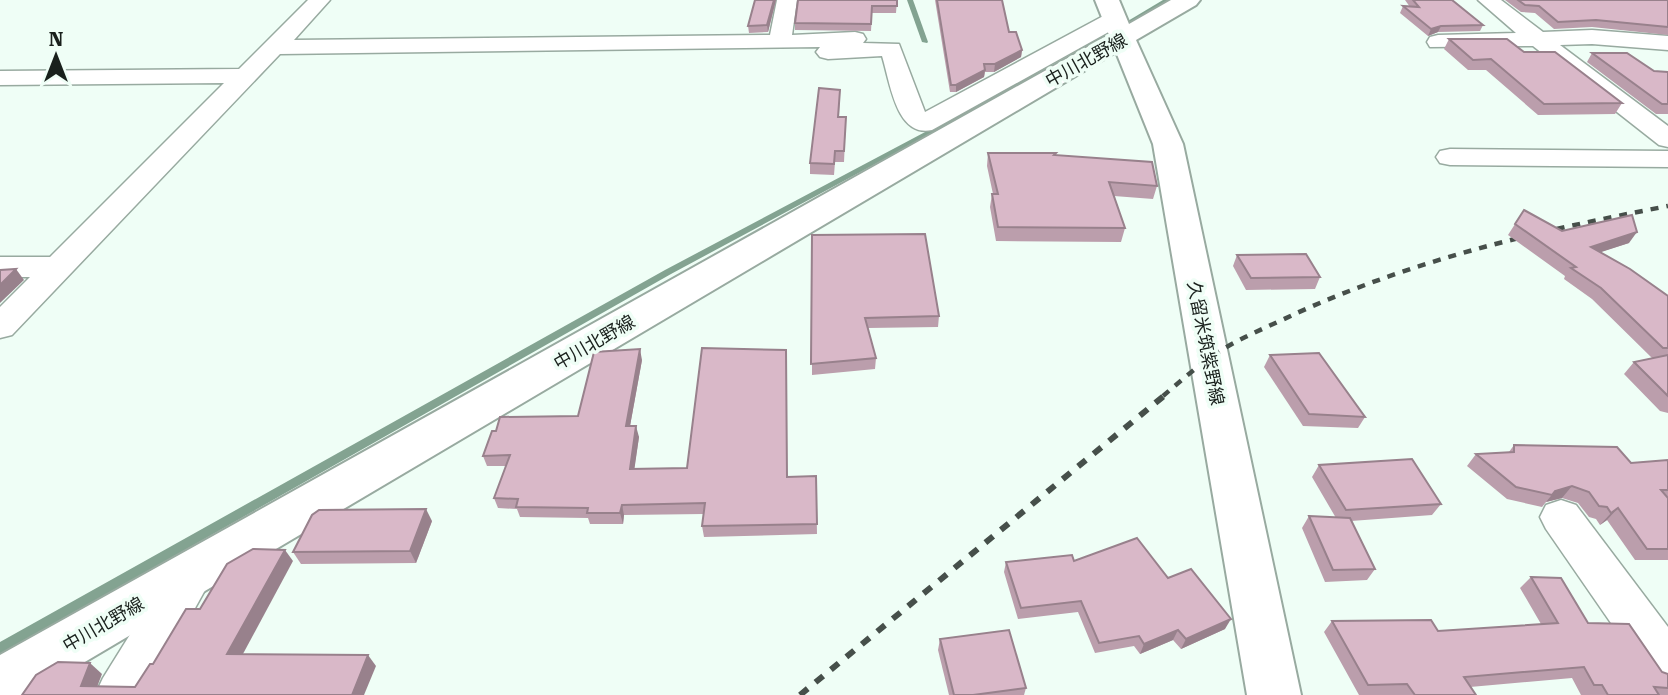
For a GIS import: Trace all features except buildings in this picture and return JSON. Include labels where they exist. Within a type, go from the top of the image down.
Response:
[{"type":"main road","name":"中川北野線","points":[[0,683],[193,572],[1116,20],[1188,0]]},
{"type":"main road","name":"久留米筑紫野線","points":[[1116,20],[1168,144],[1273,695]]},
{"type":"street","points":[[0,327],[320,0]]},
{"type":"street","points":[[780,42],[787,0]]},
{"type":"street","points":[[1488,0],[1668,139]]},
{"type":"street","points":[[734,42],[736,55],[891,49],[914,116],[923,124],[1116,20]]},
{"type":"street","points":[[1438,42],[1592,37],[1668,43]]},
{"type":"street","points":[[276,47],[855,39]]},
{"type":"street","points":[[0,78],[247,76]]},
{"type":"street","points":[[1450,157],[1668,159]]},
{"type":"street","points":[[0,267],[60,267]]},
{"type":"street","points":[[1561,517],[1668,665]]},
{"type":"street","points":[[120,695],[193,572]]},
{"type":"waterway","points":[[910,0],[925,42]]},
{"type":"waterway","points":[[1074,55],[1167,0]]},
{"type":"waterway","points":[[0,649],[668,272],[1046,70]]},
{"type":"railway","points":[[1163,396],[1218,352],[1251,334],[1388,277],[1526,236],[1668,206]]},
{"type":"railway","points":[[800,695],[1165,395]]}]
